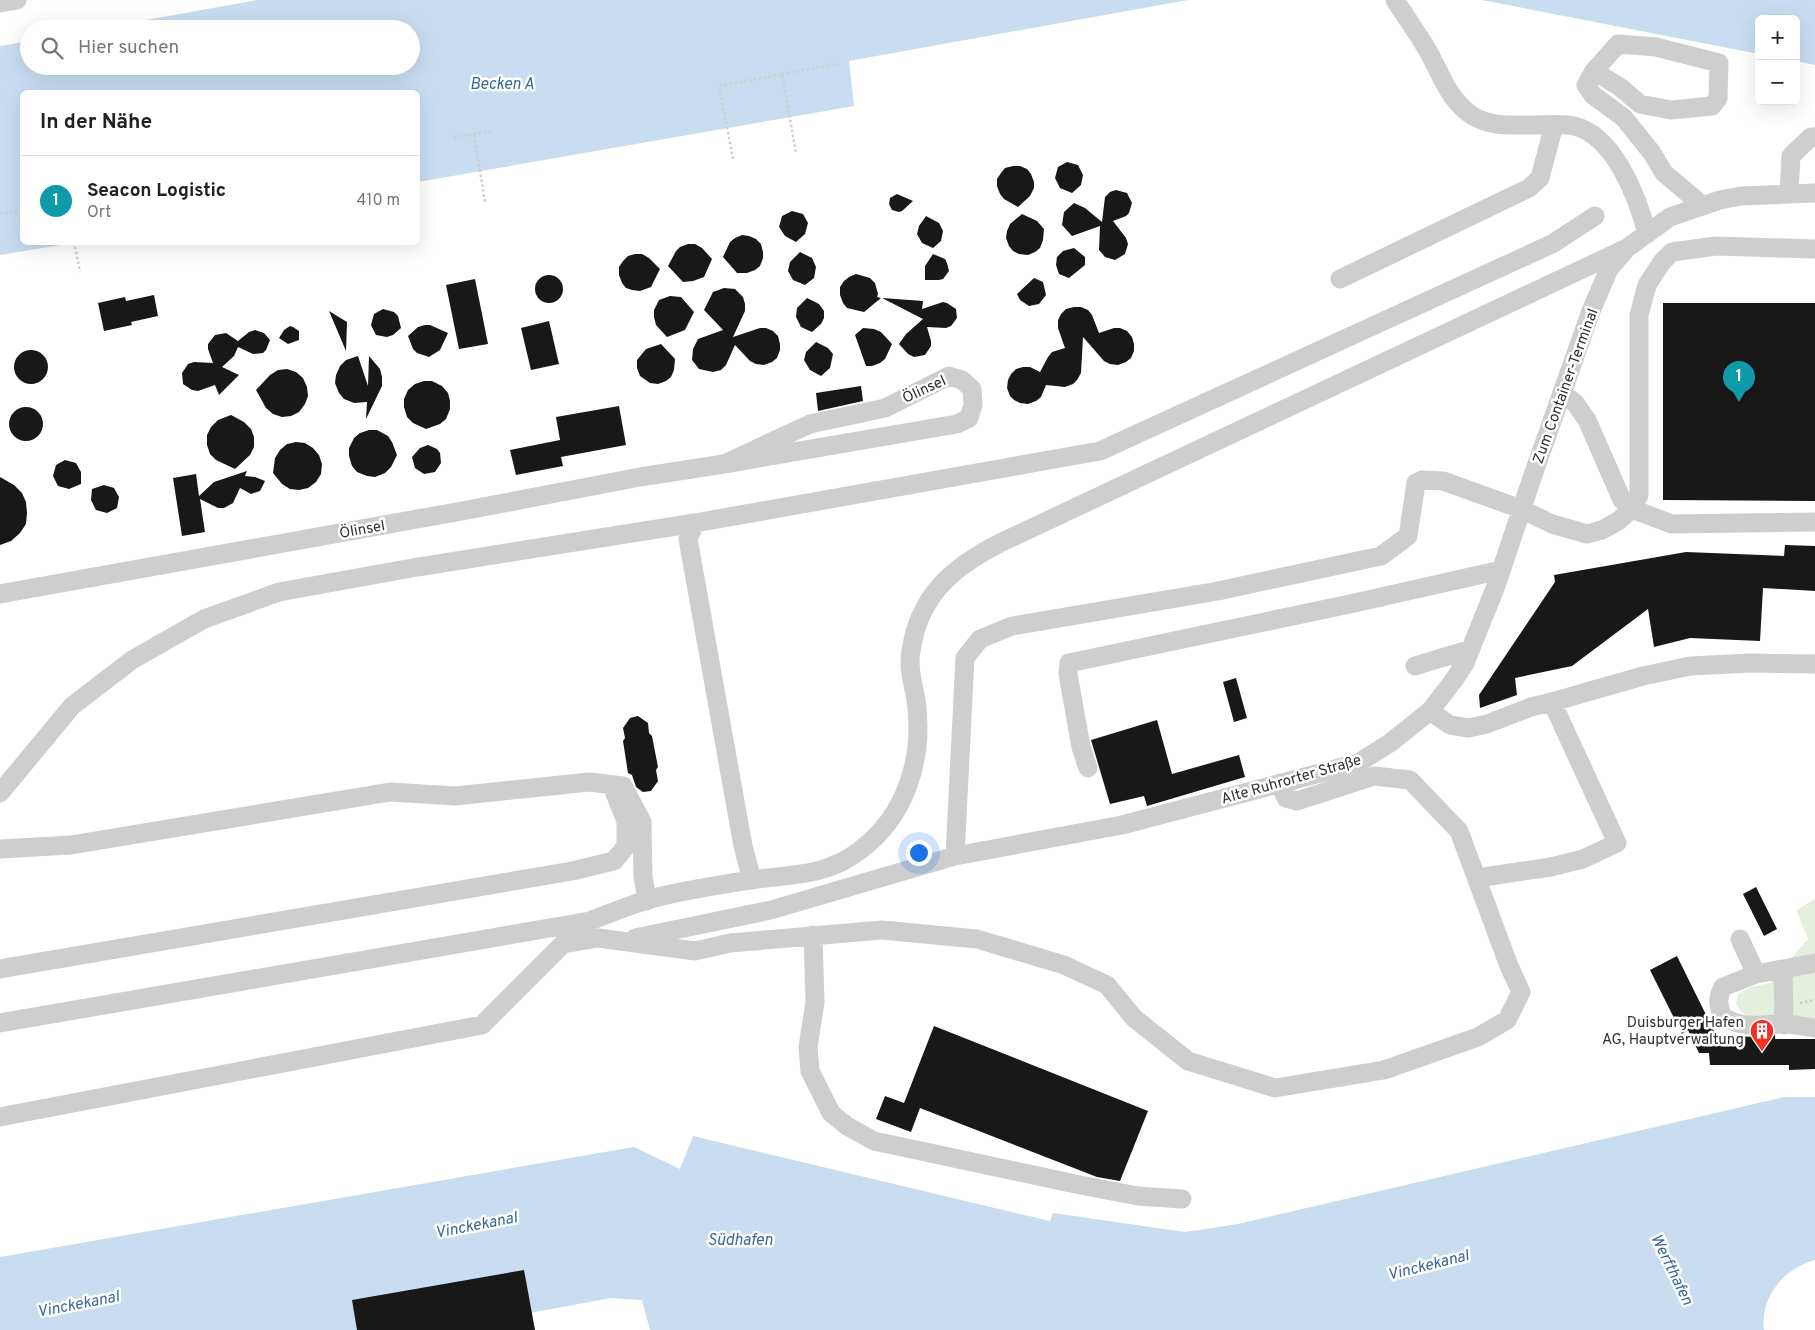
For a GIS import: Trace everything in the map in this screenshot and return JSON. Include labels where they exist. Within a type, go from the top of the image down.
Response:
[{"type":"street","points":[[0,3],[17,0]]},
{"type":"street","points":[[1396,0],[1429,53],[1446,88],[1462,108],[1472,116],[1503,126],[1573,125],[1590,132],[1606,146],[1620,168],[1640,209],[1647,234]]},
{"type":"street","points":[[1594,71],[1620,87],[1640,104],[1671,110],[1712,106],[1718,98],[1719,63],[1656,47],[1618,44],[1594,71],[1586,85],[1593,95],[1624,118],[1652,153],[1664,173],[1702,205]]},
{"type":"street","points":[[1340,279],[1529,188],[1540,178],[1554,125]]},
{"type":"street","points":[[1789,194],[1791,156],[1812,137],[1815,137]]},
{"type":"street","name":"Zum Container-Terminal","points":[[1430,711],[1454,680],[1471,649],[1501,570],[1599,290],[1609,269],[1627,248],[1670,217],[1702,205],[1741,196],[1815,193]]},
{"type":"street","points":[[0,793],[72,706],[132,660],[204,619],[280,592],[412,568],[695,523],[1100,451],[1552,244],[1596,216]]},
{"type":"street","points":[[955,856],[965,658],[980,639],[1012,626],[1218,591],[1381,556],[1408,536],[1416,483],[1422,480],[1444,481],[1521,510],[1552,524],[1587,534],[1602,530],[1618,521],[1632,509],[1639,495],[1639,315],[1647,285],[1662,262],[1672,252],[1716,246],[1815,250]]},
{"type":"street","points":[[0,1023],[590,921],[647,900],[752,880],[809,874],[828,869],[858,852],[883,829],[895,813],[907,790],[919,740],[910,652],[916,627],[927,603],[960,566],[1000,542],[1627,248]]},
{"type":"street","name":"Ölinsel","points":[[0,594],[640,476],[724,464],[957,424],[969,418],[973,405],[972,389],[962,380],[949,376],[885,408],[810,424],[724,464]]},
{"type":"street","points":[[1562,393],[1575,403],[1586,420],[1622,500],[1632,509],[1672,524],[1815,522]]},
{"type":"street","points":[[695,523],[688,539],[742,840],[752,880]]},
{"type":"street","points":[[1088,768],[1081,746],[1068,674],[1068,663],[1350,604],[1501,570]]},
{"type":"street","points":[[1415,666],[1471,649]]},
{"type":"street","points":[[1430,711],[1450,725],[1469,728],[1488,724],[1530,706],[1552,702],[1643,676],[1690,666],[1750,663],[1815,664]]},
{"type":"street","points":[[1477,878],[1551,867],[1584,859],[1617,843],[1552,702]]},
{"type":"street","name":"Alte Ruhrorter Straße","points":[[620,941],[771,910],[955,856],[1122,825],[1358,763],[1390,743],[1430,711]]},
{"type":"street","points":[[0,1117],[482,1025],[563,944],[598,938],[695,951],[730,943],[882,930],[978,939],[1064,965],[1107,984],[1134,1018],[1188,1061],[1275,1088],[1384,1070],[1478,1037],[1507,1020],[1521,992],[1509,966],[1459,831],[1410,780],[1374,776],[1297,801],[1286,798],[1280,784]]},
{"type":"street","points":[[0,848],[70,845],[390,792],[455,796],[589,782],[624,786],[642,822],[643,876],[647,900]]},
{"type":"street","points":[[0,969],[572,871],[614,861],[626,846],[626,821],[611,784]]},
{"type":"street","points":[[813,935],[815,1002],[808,1047],[810,1071],[831,1113],[847,1126],[874,1141],[1090,1187],[1138,1196],[1182,1199]]},
{"type":"street","points":[[1740,939],[1756,974]]},
{"type":"street","points":[[1815,963],[1756,974],[1723,986],[1718,996],[1722,1017],[1731,1021],[1752,1027],[1784,1024],[1815,1028]]},
{"type":"street","points":[[1783,969],[1784,1024]]},
{"type":"path","points":[[733,159],[719,86],[838,64]]},
{"type":"path","points":[[782,74],[796,153]]},
{"type":"path","points":[[454,137],[492,131]]},
{"type":"path","points":[[474,135],[485,202]]},
{"type":"path","points":[[0,214],[20,211]]},
{"type":"path","points":[[75,245],[80,272]]},
{"type":"green space","points":[[1815,899],[1815,1020],[1750,1017],[1741,1012],[1736,1004],[1738,994],[1750,987],[1770,983],[1808,939],[1796,910]]},
{"type":"water","name":"Becken A","points":[[257,0],[1188,0],[849,61],[854,106],[420,182],[420,90],[20,90],[20,245],[61,245],[0,255],[0,46],[20,43],[20,75],[420,75],[420,20],[146,20]]},
{"type":"water","points":[[1482,0],[1815,0],[1815,65],[1800,62],[1800,15],[1755,15],[1755,53]]},
{"type":"water","points":[[1784,1097],[1815,1097],[1815,1260],[1793,1270],[1776,1286],[1766,1306],[1764,1330],[650,1330],[642,1300],[611,1298],[437,1330],[0,1330],[0,1257],[634,1147],[680,1169],[693,1136],[1050,1221],[1053,1213],[1185,1232],[1238,1224]]},
{"type":"building","points":[[1067,162],[1078,165],[1083,175],[1081,185],[1072,193],[1060,188],[1055,178],[1058,167]]},
{"type":"building","points":[[1013,166],[1027,169],[1034,182],[1034,188],[1030,196],[1018,207],[1004,199],[997,186],[997,179],[1005,168]]},
{"type":"building","points":[[1116,190],[1127,193],[1132,203],[1126,216],[1113,221],[1126,238],[1128,244],[1125,254],[1115,260],[1105,257],[1099,250],[1100,226],[1072,236],[1062,225],[1064,212],[1074,203],[1085,208],[1102,222],[1105,197],[1110,192]]},
{"type":"building","points":[[897,194],[913,201],[899,212],[892,210],[889,204],[890,198]]},
{"type":"building","points":[[792,211],[803,214],[808,223],[805,234],[796,242],[785,236],[779,227],[782,216]]},
{"type":"building","points":[[1022,214],[1037,221],[1044,229],[1040,248],[1028,255],[1013,251],[1006,238],[1010,224]]},
{"type":"building","points":[[926,216],[939,223],[943,231],[941,241],[933,248],[922,243],[917,234],[919,226]]},
{"type":"building","points":[[742,235],[756,239],[761,244],[763,258],[760,266],[755,270],[747,273],[737,273],[723,257],[730,242]]},
{"type":"building","points":[[688,244],[695,244],[702,248],[712,259],[704,277],[683,282],[668,266],[676,251]]},
{"type":"building","points":[[1074,248],[1085,257],[1085,265],[1069,278],[1059,274],[1056,265],[1057,257],[1063,251]]},
{"type":"building","points":[[800,252],[812,258],[816,267],[814,278],[805,285],[793,280],[788,271],[790,262]]},
{"type":"building","points":[[642,254],[649,258],[660,269],[651,287],[640,291],[626,288],[619,275],[619,267],[623,261],[628,256]]},
{"type":"building","points":[[933,254],[945,259],[949,271],[943,279],[925,280],[925,266]]},
{"type":"building","points":[[856,274],[870,278],[875,283],[877,297],[881,298],[864,312],[847,308],[840,295],[840,287],[844,281]]},
{"type":"building","points":[[549,275],[559,279],[563,289],[559,299],[549,303],[539,299],[535,289],[539,279]]},
{"type":"building","points":[[1034,278],[1043,282],[1046,295],[1039,304],[1029,306],[1020,300],[1017,294]]},
{"type":"building","points":[[475,279],[488,344],[459,349],[446,285]]},
{"type":"building","points":[[724,288],[735,289],[743,297],[745,304],[745,311],[733,337],[760,328],[773,331],[778,336],[780,350],[777,358],[772,362],[764,365],[756,364],[750,361],[735,345],[726,365],[721,370],[713,372],[699,369],[692,360],[693,349],[698,339],[723,330],[704,310],[713,292]]},
{"type":"building","points":[[154,295],[158,316],[131,322],[132,325],[104,331],[98,303],[125,297],[126,301]]},
{"type":"building","points":[[670,296],[681,297],[694,312],[685,330],[667,337],[656,325],[654,310],[659,300]]},
{"type":"building","points":[[807,298],[819,304],[824,311],[824,318],[821,324],[812,332],[801,327],[796,317],[797,308]]},
{"type":"building","points":[[882,298],[923,301],[922,309],[943,302],[947,303],[956,309],[957,318],[951,326],[946,328],[927,327],[931,346],[925,355],[914,357],[908,354],[899,344],[906,334],[923,319]]},
{"type":"building","points":[[1663,303],[1815,303],[1815,501],[1663,500]]},
{"type":"building","points":[[1074,307],[1088,310],[1099,333],[1114,328],[1127,331],[1132,337],[1134,344],[1131,358],[1118,365],[1110,364],[1104,361],[1083,337],[1081,373],[1073,384],[1065,387],[1046,385],[1041,397],[1028,404],[1014,400],[1007,388],[1011,374],[1016,369],[1023,367],[1030,367],[1040,372],[1052,352],[1065,348],[1058,328],[1058,320],[1066,309]]},
{"type":"building","points":[[383,309],[394,312],[398,316],[401,328],[393,335],[387,337],[376,335],[371,325],[374,314]]},
{"type":"building","points":[[329,311],[347,322],[346,351]]},
{"type":"building","points":[[549,321],[559,364],[531,370],[521,328]]},
{"type":"building","points":[[430,325],[448,333],[440,350],[429,357],[417,353],[413,349],[408,336],[418,327]]},
{"type":"building","points":[[290,326],[299,331],[299,340],[288,344],[279,338],[284,330]]},
{"type":"building","points":[[863,328],[881,332],[892,344],[885,359],[872,366],[866,366],[855,335]]},
{"type":"building","points":[[255,330],[264,333],[270,340],[266,350],[263,353],[253,354],[238,347],[234,356],[222,367],[239,375],[219,395],[215,385],[198,391],[192,390],[183,384],[182,373],[188,364],[194,362],[213,363],[208,344],[215,335],[226,333],[238,341],[249,332]]},
{"type":"building","points":[[816,342],[828,348],[833,354],[830,368],[821,376],[810,370],[804,360],[806,352]]},
{"type":"building","points":[[661,344],[675,359],[674,370],[671,377],[666,381],[658,384],[650,383],[640,376],[637,360],[646,349]]},
{"type":"building","points":[[31,350],[38,351],[43,355],[47,360],[47,374],[43,379],[38,383],[31,384],[24,383],[19,379],[15,374],[14,367],[15,360],[19,355],[24,351]]},
{"type":"building","points":[[358,356],[368,386],[369,356],[380,369],[382,377],[382,386],[366,419],[367,402],[354,403],[344,399],[335,383],[340,366],[346,360]]},
{"type":"building","points":[[287,369],[296,372],[303,378],[308,396],[299,412],[291,416],[282,417],[273,414],[266,408],[256,390],[270,375],[278,370]]},
{"type":"building","points":[[432,381],[442,386],[448,393],[450,401],[450,409],[446,419],[440,424],[426,429],[413,423],[407,417],[404,407],[404,399],[408,390],[415,384]]},
{"type":"building","points":[[861,386],[863,401],[818,411],[816,393]]},
{"type":"building","points":[[619,406],[626,445],[561,457],[563,466],[516,475],[510,450],[560,440],[556,417]]},
{"type":"building","points":[[26,407],[33,408],[38,412],[42,417],[42,431],[38,436],[33,440],[26,441],[19,440],[14,436],[10,431],[9,424],[10,417],[14,412],[19,408]]},
{"type":"building","points":[[231,415],[244,422],[251,429],[254,437],[254,447],[250,455],[235,469],[216,460],[210,454],[207,445],[207,435],[211,427],[218,420]]},
{"type":"building","points":[[377,430],[388,436],[397,455],[391,467],[385,473],[375,477],[357,472],[352,466],[349,456],[349,448],[354,438],[360,433]]},
{"type":"building","points":[[305,443],[313,448],[319,455],[322,464],[321,474],[316,482],[308,488],[299,490],[290,489],[282,484],[273,473],[275,458],[280,450],[287,444]]},
{"type":"building","points":[[428,445],[437,449],[440,453],[441,463],[435,472],[424,474],[415,468],[412,457],[420,448]]},
{"type":"building","points":[[65,460],[76,463],[81,472],[81,484],[69,489],[58,486],[53,476],[56,465]]},
{"type":"building","points":[[247,471],[245,476],[265,481],[260,491],[251,494],[240,488],[233,503],[224,508],[218,508],[200,499],[205,532],[182,536],[173,478],[196,474],[199,496],[214,482]]},
{"type":"building","points":[[0,477],[14,485],[22,493],[26,502],[27,513],[26,524],[20,533],[11,541],[0,545]]},
{"type":"building","points":[[104,485],[114,488],[119,497],[117,508],[107,513],[96,510],[91,500],[92,489]]},
{"type":"building","points":[[1785,545],[1815,546],[1815,591],[1763,588],[1760,641],[1690,638],[1654,647],[1648,609],[1572,666],[1515,678],[1517,695],[1480,708],[1479,695],[1555,582],[1554,575],[1686,552],[1784,556]]},
{"type":"building","points":[[1236,678],[1247,718],[1234,722],[1223,682]]},
{"type":"building","points":[[638,716],[648,723],[658,767],[656,770],[658,781],[651,791],[643,792],[636,787],[632,775],[628,773],[623,741],[625,738],[623,728],[630,718]]},
{"type":"building","points":[[1157,720],[1172,774],[1239,755],[1245,777],[1147,806],[1144,796],[1110,804],[1091,740]]},
{"type":"building","points":[[1756,887],[1777,929],[1764,936],[1743,894]]},
{"type":"building","points":[[1677,956],[1716,1035],[1755,1037],[1775,1035],[1775,1039],[1815,1039],[1815,1069],[1789,1070],[1789,1065],[1710,1065],[1709,1053],[1699,1053],[1688,1030],[1682,1034],[1650,970]]},
{"type":"building","points":[[934,1026],[1148,1111],[1120,1181],[1097,1177],[920,1108],[911,1132],[876,1119],[885,1096],[904,1103]]},
{"type":"building","points":[[524,1270],[535,1330],[357,1330],[352,1300]]},
{"type":"place","name":"Seacon Logistic","points":[[1739,402]]},
{"type":"place","name":"Duisburger Hafen AG, Hauptverwaltung","points":[[1762,1052]]},
{"type":"water label","name":"Vinckekanal","points":[[476,1224]]},
{"type":"water label","name":"Südhafen","points":[[740,1239]]},
{"type":"water label","name":"Vinckekanal","points":[[1428,1264]]},
{"type":"water label","name":"Werfthafen","points":[[1673,1269]]},
{"type":"water label","name":"Vinckekanal","points":[[78,1303]]}]
